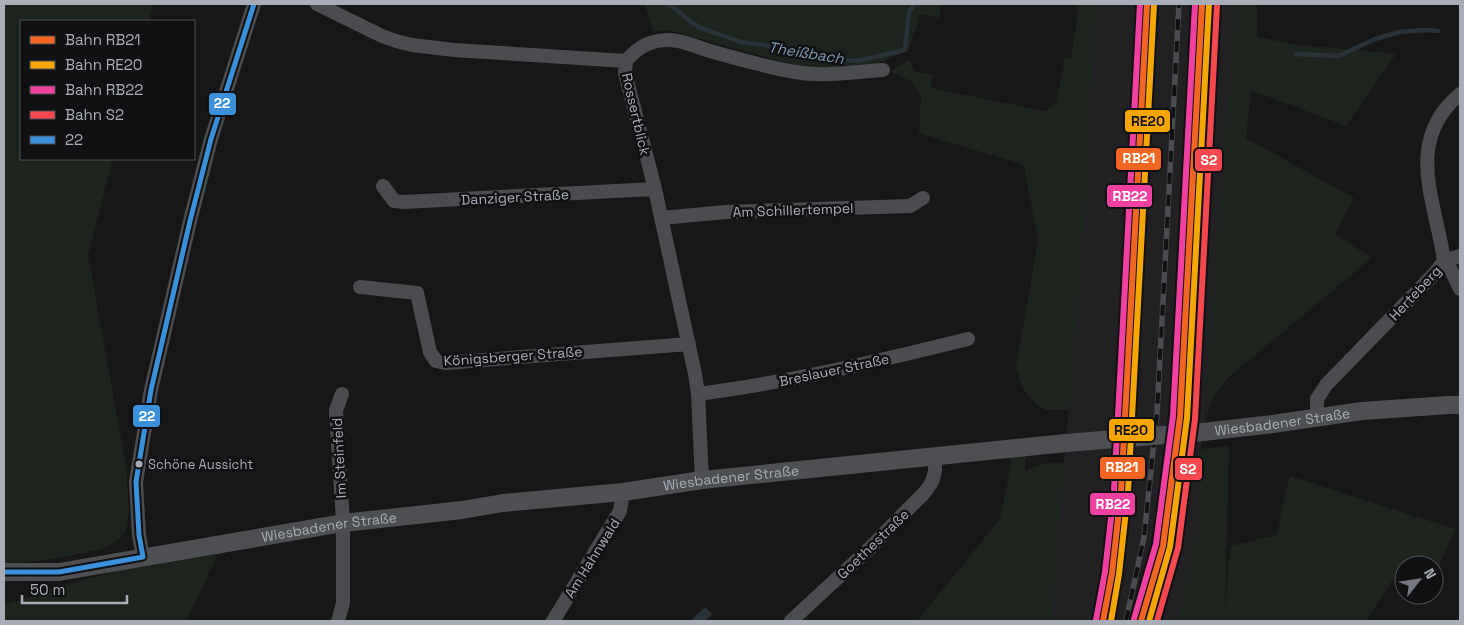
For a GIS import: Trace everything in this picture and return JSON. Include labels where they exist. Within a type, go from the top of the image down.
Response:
[{"type":"main road","name":"Wiesbadener Straße","points":[[4,572],[59,572],[343,523],[462,510],[503,503],[624,492],[702,480],[935,456],[1203,432],[1362,412],[1460,405]]},
{"type":"street","points":[[143,557],[139,535],[136,482],[151,390],[211,139],[254,4]]},
{"type":"street","name":"Rossertblick","points":[[317,4],[382,36],[412,45],[454,50],[626,61],[625,73],[655,189],[689,344],[698,394],[702,480]]},
{"type":"street","points":[[626,61],[642,46],[669,40],[684,42],[752,63],[795,72],[811,74],[884,70]]},
{"type":"street","name":"Herteberg","points":[[1317,417],[1317,400],[1326,385],[1434,274],[1444,261],[1426,172],[1427,152],[1435,126],[1443,113],[1460,94]]},
{"type":"street","name":"Danziger Straße","points":[[383,186],[394,201],[404,202],[655,189]]},
{"type":"street","name":"Am Schillertempel","points":[[661,218],[726,212],[910,206],[923,198]]},
{"type":"street","points":[[1460,256],[1444,261],[1460,288]]},
{"type":"street","name":"Königsberger Straße","points":[[360,287],[418,293],[430,352],[436,361],[445,363],[689,344]]},
{"type":"street","name":"Breslauer Straße","points":[[698,394],[752,387],[849,368],[968,339]]},
{"type":"street","name":"Im Steinfeld","points":[[338,621],[343,603],[343,523],[336,410],[342,394]]},
{"type":"street","name":"Goethestraße","points":[[791,621],[869,549],[931,485],[935,478],[935,456]]},
{"type":"street","name":"Am Hahnwald","points":[[553,621],[620,511],[624,492]]},
{"type":"shaded area","points":[[4,4],[153,4],[149,20],[20,20],[20,160],[113,160],[88,255],[126,466],[129,511],[124,535],[114,543],[99,550],[38,561],[4,564]]},
{"type":"shaded area","points":[[645,4],[941,4],[939,18],[920,14],[910,48],[880,63],[841,67],[802,67],[668,30],[653,32]]},
{"type":"shaded area","points":[[1079,4],[1095,4],[1087,187],[1069,410],[1045,410],[1036,404],[1023,389],[1016,367],[1038,241],[1024,165],[919,133],[921,96],[911,81],[890,72],[909,60],[915,72],[933,75],[931,88],[1045,111],[1056,104],[1065,58],[1071,59]]},
{"type":"shaded area","points":[[1095,4],[1236,4],[1213,293],[1205,421],[1201,449],[1197,532],[1178,621],[1051,621],[1087,187]]},
{"type":"shaded area","points":[[1236,4],[1257,4],[1257,36],[1290,44],[1396,54],[1346,126],[1251,90],[1246,138],[1354,198],[1335,234],[1372,258],[1228,378],[1214,395],[1205,421],[1213,293]]},
{"type":"shaded area","points":[[1229,446],[1225,614],[1230,546],[1276,535],[1290,476],[1455,529],[1444,555],[1394,555],[1394,579],[1366,621],[1178,621],[1197,532],[1201,449]]},
{"type":"shaded area","points":[[1025,447],[1025,471],[1045,463],[1064,463],[1051,621],[917,621],[1000,519],[1011,464],[1010,448]]},
{"type":"shaded area","points":[[218,554],[186,621],[4,621],[4,605],[68,584],[121,570]]},
{"type":"shaded area","points":[[705,607],[712,614],[705,621],[691,620]]},
{"type":"waterway","name":"Theißbach","points":[[669,4],[701,28],[741,42],[788,48],[826,58],[857,61],[905,50],[909,12],[914,4]]},
{"type":"waterway","name":"Theißbach","points":[[1296,54],[1339,56],[1375,39],[1399,32],[1438,31]]},
{"type":"railway","points":[[1126,621],[1144,537],[1157,413],[1179,4]]},
{"type":"rail line","name":"RB22","points":[[1096,620],[1105,572],[1114,491],[1140,4]]},
{"type":"rail line","name":"RB21","points":[[1103,621],[1112,573],[1121,492],[1147,4]]},
{"type":"rail line","name":"RE20","points":[[1111,621],[1119,574],[1128,492],[1154,4]]},
{"type":"rail line","name":"RB22","points":[[1134,619],[1156,544],[1173,416],[1195,4]]},
{"type":"rail line","name":"RB21","points":[[1141,621],[1163,546],[1180,417],[1202,4]]},
{"type":"rail line","name":"RE20","points":[[1149,621],[1170,547],[1187,418],[1209,4]]},
{"type":"rail line","name":"S2","points":[[1157,621],[1178,548],[1195,419],[1217,5]]},
{"type":"transit line","name":"22","points":[[143,557],[139,535],[136,482],[151,390],[211,139],[254,4]]},
{"type":"transit line","name":"22","points":[[4,572],[59,572],[143,557]]},
{"type":"place","name":"Schöne Aussicht","points":[[139,464]]}]
